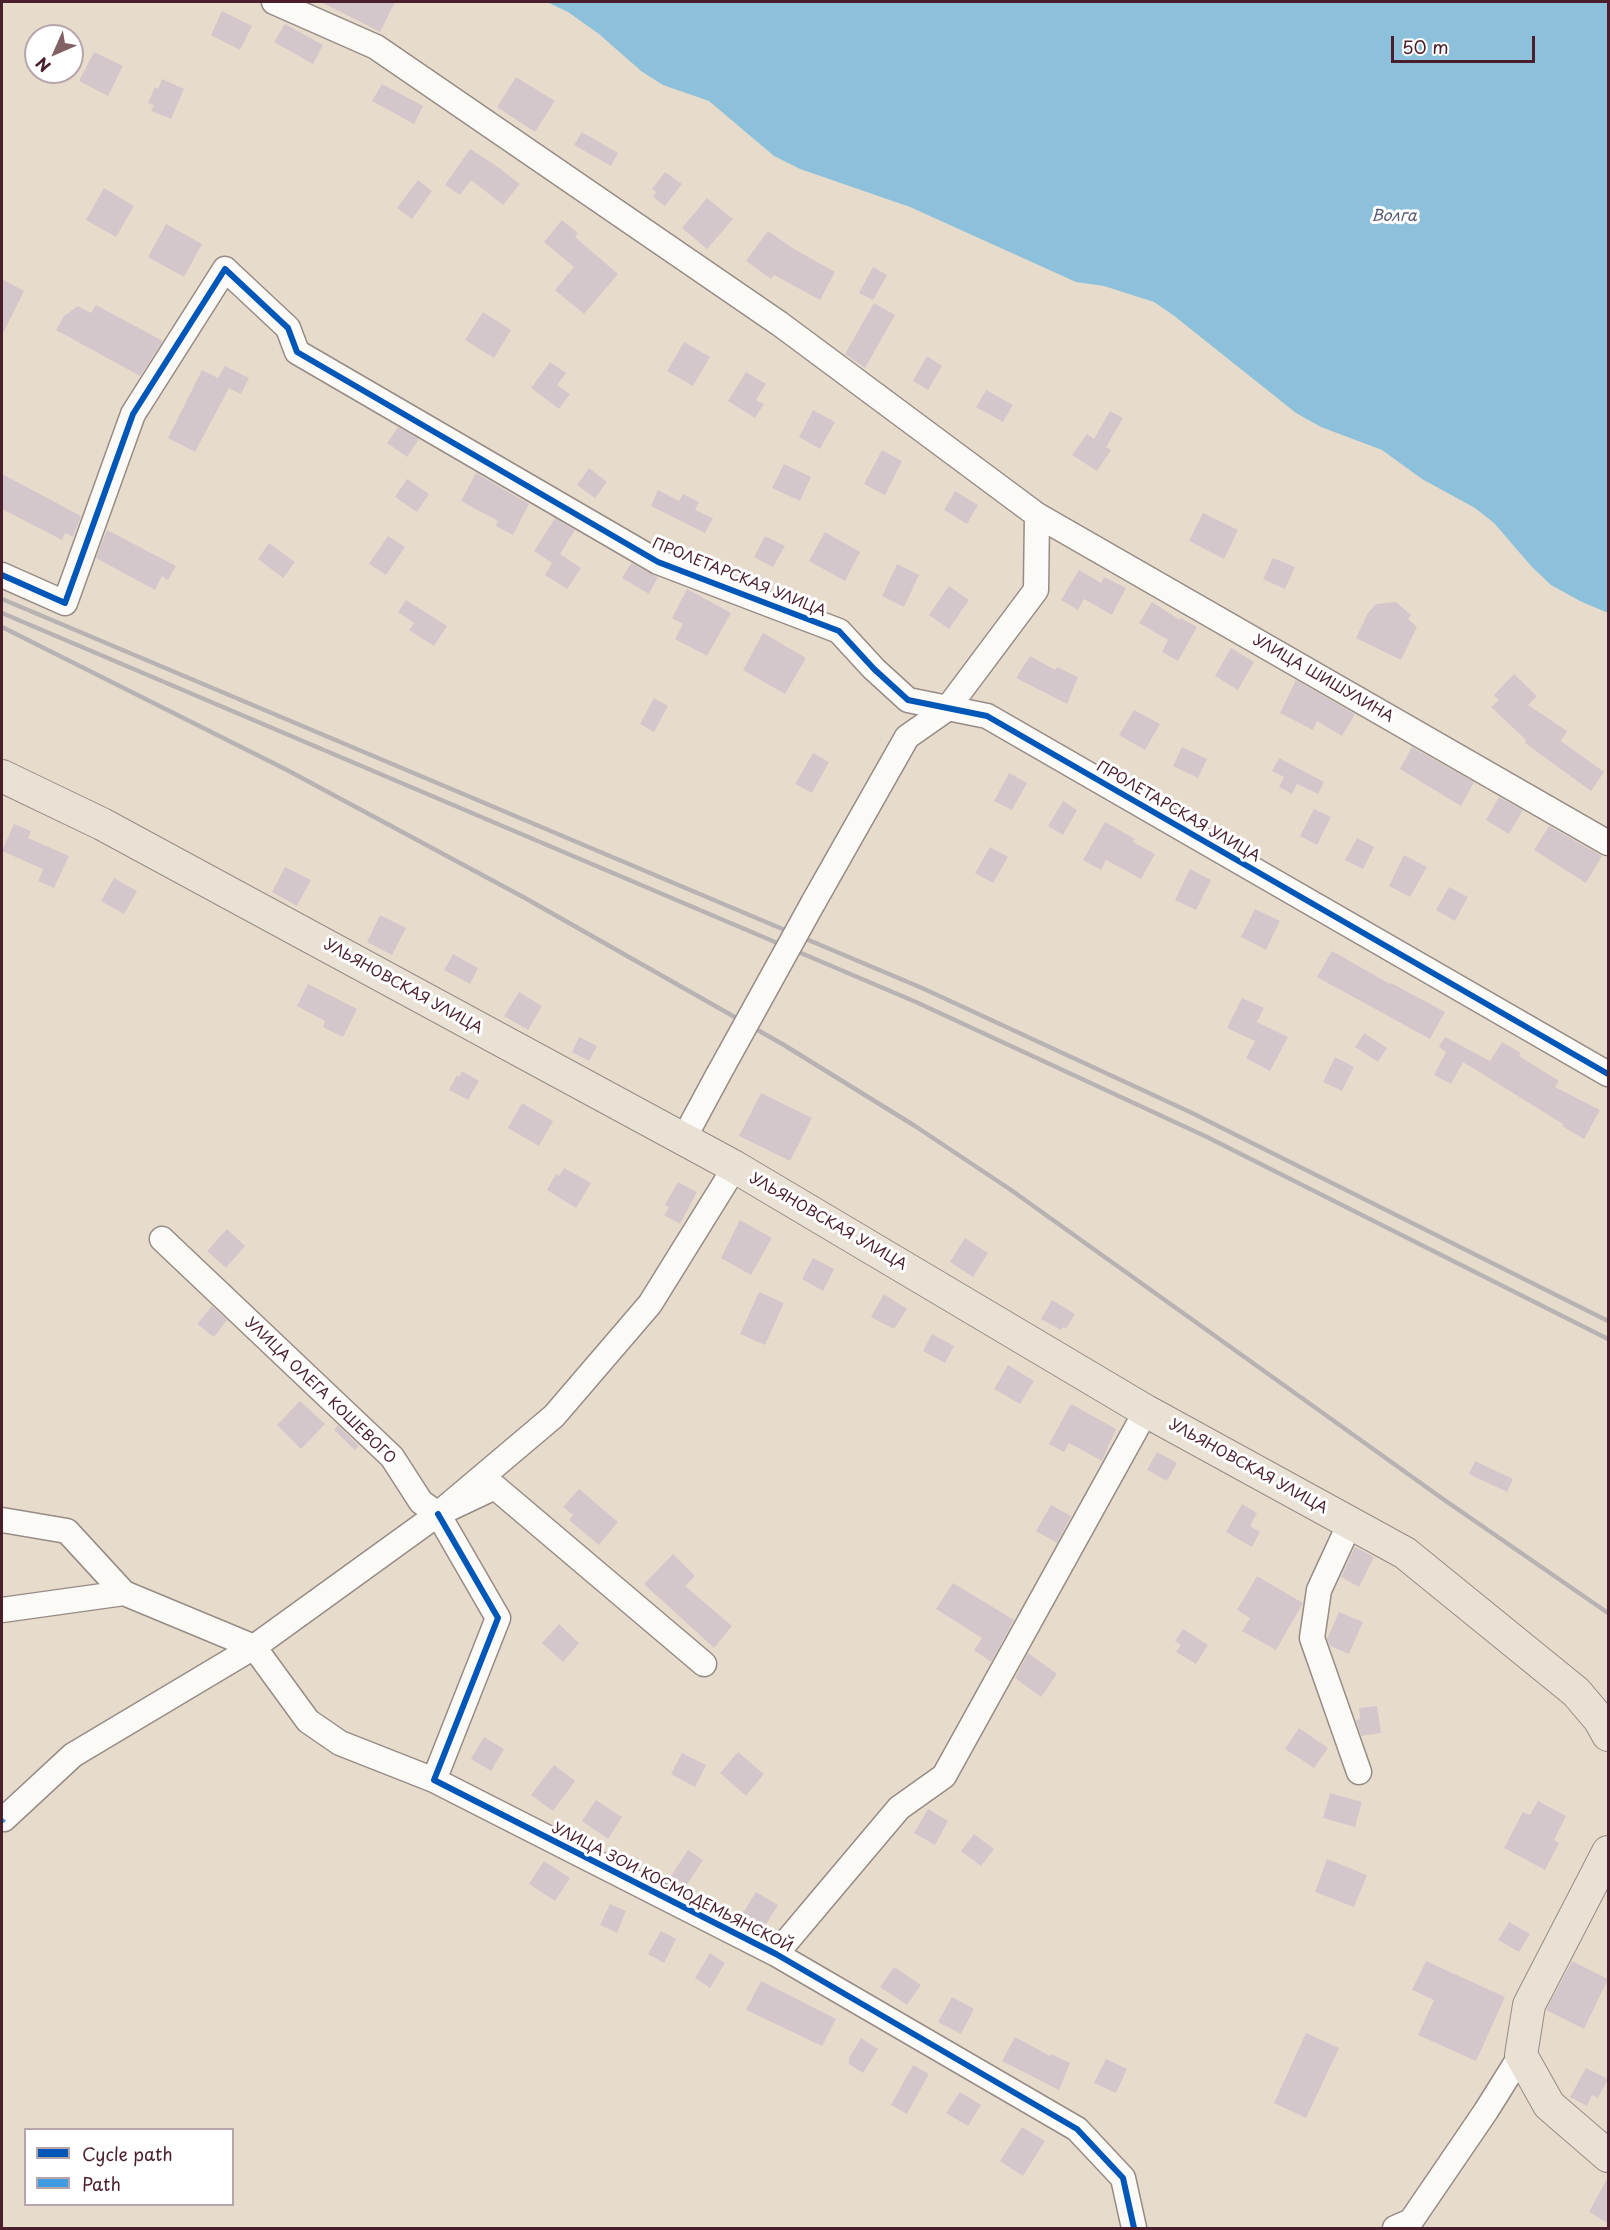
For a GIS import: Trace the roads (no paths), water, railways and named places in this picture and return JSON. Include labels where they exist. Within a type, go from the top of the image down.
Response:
[{"type":"main road","name":"УЛЬЯНОВСКАЯ УЛИЦА","points":[[2,776],[102,824],[735,1167],[1146,1411],[1405,1553],[1576,1692],[1599,1719],[1608,1735]]},
{"type":"main road","points":[[1608,1852],[1529,2004],[1521,2055],[1549,2105],[1608,2156]]},
{"type":"street","name":"УЛИЦА ШИШУЛИНА","points":[[274,2],[376,47],[780,324],[1037,515],[1608,843]]},
{"type":"street","name":"ПРОЛЕТАРСКАЯ УЛИЦА","points":[[2,575],[65,603],[134,414],[225,269],[288,328],[297,352],[658,562],[839,631],[874,669],[908,700],[987,716],[1608,1074]]},
{"type":"street","points":[[683,1140],[907,737],[947,709],[1036,590],[1037,515]]},
{"type":"street","points":[[2,1819],[73,1755],[254,1647],[438,1514],[554,1416],[650,1304],[735,1167]]},
{"type":"street","name":"УЛИЦА ОЛЕГА КОШЕВОГО","points":[[162,1239],[392,1457],[421,1502],[438,1514]]},
{"type":"street","points":[[776,1954],[899,1808],[944,1776],[1146,1411]]},
{"type":"street","points":[[438,1514],[495,1487],[705,1664]]},
{"type":"street","points":[[434,1780],[498,1618],[438,1514]]},
{"type":"street","points":[[2,1520],[67,1531],[124,1593],[254,1647]]},
{"type":"street","points":[[1350,1522],[1319,1590],[1312,1638],[1359,1772]]},
{"type":"street","points":[[2,1610],[124,1593]]},
{"type":"street","name":"УЛИЦА ЗОИ КОСМОДЕМЬЯНСКОЙ","points":[[254,1647],[308,1721],[340,1743],[434,1780],[776,1954],[1077,2130],[1123,2178],[1134,2229]]},
{"type":"street","points":[[1395,2229],[1411,2221],[1521,2055]]},
{"type":"water","name":"Волга","points":[[547,2],[1608,2],[1608,613],[1551,585],[1532,567],[1494,523],[1475,508],[1422,479],[1382,450],[1321,427],[1296,413],[1154,302],[1104,286],[1076,282],[910,207],[800,169],[774,156],[709,101],[663,85],[641,71],[599,34],[568,12]]},
{"type":"railway","points":[[2,599],[922,988],[1190,1112],[1608,1321]]},
{"type":"railway","points":[[2,613],[916,1002],[1207,1137],[1608,1339]]},
{"type":"railway","points":[[2,627],[287,770],[525,898],[784,1045],[915,1126],[1011,1190],[1443,1499],[1608,1613]]}]
